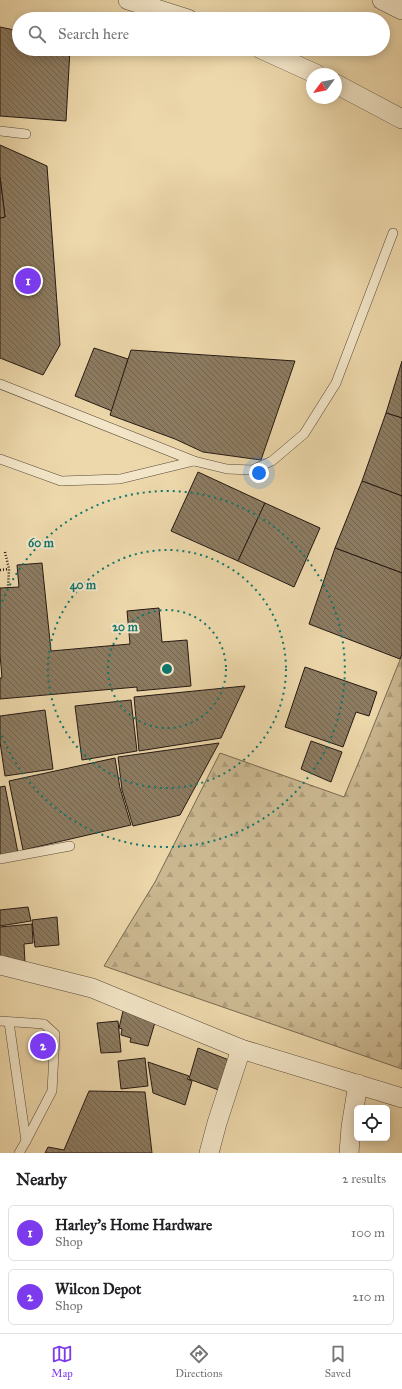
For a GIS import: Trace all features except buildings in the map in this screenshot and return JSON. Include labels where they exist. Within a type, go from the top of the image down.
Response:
[{"type":"street","points":[[128,0],[166,12]]},
{"type":"street","points":[[382,0],[402,10]]},
{"type":"street","points":[[276,56],[306,69]]},
{"type":"street","points":[[342,87],[402,119]]},
{"type":"street","points":[[0,966],[92,988],[242,1049],[402,1098]]},
{"type":"street","points":[[209,1153],[217,1123],[242,1049]]},
{"type":"street","points":[[349,1153],[351,1127],[358,1084]]},
{"type":"lane","points":[[0,131],[26,134]]},
{"type":"lane","points":[[0,384],[194,461],[227,469],[252,470],[272,461],[304,434],[336,383],[393,233]]},
{"type":"lane","points":[[0,459],[61,481],[120,479],[194,461]]},
{"type":"lane","points":[[0,859],[70,846]]},
{"type":"lane","points":[[19,1153],[26,1141],[52,1091],[55,1034],[44,1024],[5,1022],[26,1141]]},
{"type":"path","points":[[5,552],[9,569],[8,588]]},
{"type":"path","points":[[0,570],[9,569]]},
{"type":"green space","points":[[402,655],[402,1069],[104,966],[155,882],[220,753],[344,797]]},
{"type":"place","name":"Harley's Home Hardware","points":[[28,281]]},
{"type":"place","name":"Wilcon Depot","points":[[43,1046]]}]
